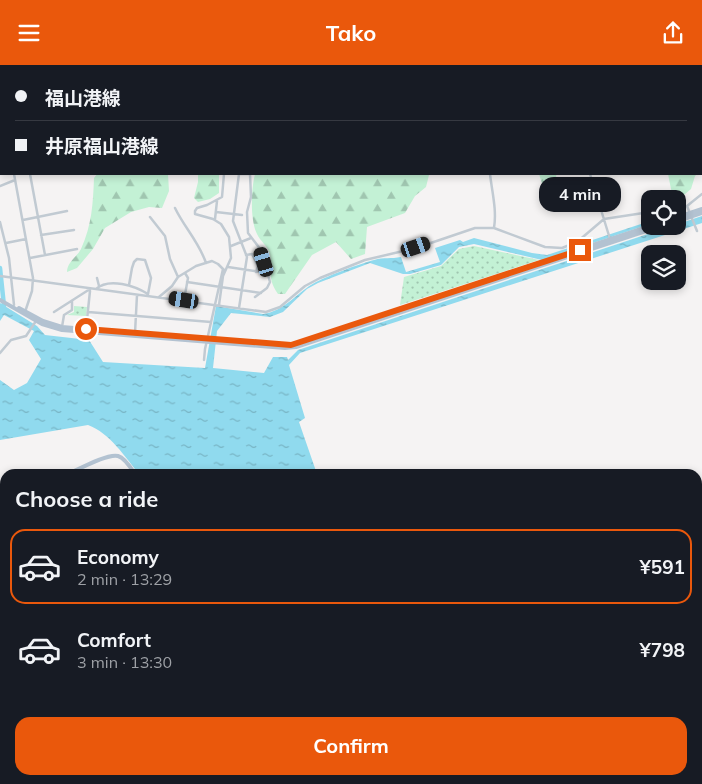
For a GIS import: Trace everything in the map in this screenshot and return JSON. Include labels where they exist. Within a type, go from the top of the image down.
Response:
[{"type":"main road","points":[[686,217],[702,211]]},
{"type":"main road","points":[[611,241],[641,229]]},
{"type":"main road","points":[[25,313],[36,322],[62,330],[217,341],[285,348],[296,347],[564,255],[641,232]]},
{"type":"main road","points":[[0,299],[25,313],[62,327],[208,341]]},
{"type":"main road","points":[[81,469],[106,457],[115,456],[124,460],[131,469]]},
{"type":"street","points":[[14,175],[33,281],[25,313]]},
{"type":"street","points":[[30,175],[45,255]]},
{"type":"street","points":[[204,360],[224,270],[228,267],[231,258],[229,237],[221,224],[215,220],[195,214],[195,211],[197,208],[218,201],[222,197],[224,175]]},
{"type":"street","points":[[240,175],[233,215],[246,255],[240,308]]},
{"type":"street","points":[[250,175],[251,197],[247,212],[248,233],[261,250],[270,283],[267,288],[255,297]]},
{"type":"street","points":[[490,175],[493,207],[496,213],[494,228]]},
{"type":"street","points":[[590,175],[611,241]]},
{"type":"street","points":[[0,181],[1,186],[15,180]]},
{"type":"street","points":[[696,231],[687,206],[702,193]]},
{"type":"street","points":[[215,220],[218,201]]},
{"type":"street","points":[[175,208],[182,224],[198,244],[206,263]]},
{"type":"street","points":[[23,220],[67,211]]},
{"type":"street","points":[[216,212],[242,215]]},
{"type":"street","points":[[0,276],[137,295],[149,295],[260,312],[280,307],[309,283],[366,260],[416,247],[475,228],[494,228],[545,247],[562,249],[577,242],[604,219],[641,213]]},
{"type":"street","points":[[150,217],[165,236],[170,259],[178,277]]},
{"type":"street","points":[[0,222],[6,243],[13,306]]},
{"type":"street","points":[[41,235],[74,230]]},
{"type":"street","points":[[230,246],[251,238]]},
{"type":"street","points":[[6,243],[26,239]]},
{"type":"street","points":[[30,258],[77,249]]},
{"type":"street","points":[[562,249],[564,255]]},
{"type":"street","points":[[246,255],[252,254],[258,266],[256,272]]},
{"type":"street","points":[[129,285],[134,262],[137,259],[145,260],[151,274],[149,295]]},
{"type":"street","points":[[159,297],[172,286],[178,277],[196,266],[212,261],[224,270]]},
{"type":"street","points":[[228,267],[268,273]]},
{"type":"street","points":[[184,300],[188,283],[185,273]]},
{"type":"street","points":[[97,278],[99,286]]},
{"type":"street","points":[[188,283],[261,293]]},
{"type":"street","points":[[96,289],[99,286],[110,284],[129,285],[149,295]]},
{"type":"street","points":[[54,312],[90,289]]},
{"type":"street","points":[[86,329],[90,289]]},
{"type":"street","points":[[135,333],[137,295]]},
{"type":"street","points":[[62,327],[64,315],[72,310],[72,301]]},
{"type":"street","points":[[88,312],[211,322]]},
{"type":"street","points":[[0,353],[11,341],[26,336],[36,322]]},
{"type":"green space","points":[[96,175],[168,175],[169,191],[162,208],[149,207],[131,212],[105,228],[93,249],[77,268],[67,272],[70,262],[81,249],[88,231],[94,178]]},
{"type":"green space","points":[[198,175],[219,175],[219,193],[210,199],[198,202],[194,198]]},
{"type":"green space","points":[[255,175],[429,175],[426,187],[415,196],[405,213],[367,227],[365,254],[351,259],[336,242],[312,255],[285,294],[278,294],[272,284],[270,254],[255,228],[252,213]]},
{"type":"green space","points":[[539,175],[556,175],[564,198],[554,201],[546,196]]},
{"type":"green space","points":[[668,175],[696,175],[691,189],[686,193],[686,190],[671,190]]},
{"type":"green space","points":[[474,246],[539,260],[400,305],[404,277],[441,266],[459,249]]},
{"type":"green space","points":[[74,306],[87,307],[86,316],[67,315],[74,312]]},
{"type":"water","points":[[702,216],[702,223],[686,228],[686,221]]},
{"type":"water","points":[[641,224],[641,227],[542,260],[474,244],[459,247],[441,265],[410,274],[403,274],[370,263],[318,283],[307,289],[283,312],[270,317],[231,313],[217,331],[213,368],[264,373],[273,357],[287,357],[288,360],[298,350],[645,235],[665,235],[300,353],[289,365],[305,418],[299,422],[315,469],[135,469],[110,440],[88,425],[0,440],[0,380],[14,390],[27,383],[41,359],[29,340],[34,331],[4,315],[0,321],[0,303],[37,326],[45,335],[89,340],[103,362],[205,368],[216,306],[263,314],[271,312],[316,282],[368,262],[401,257],[406,272],[440,262],[435,248],[460,240],[463,242],[474,238],[547,255]]},
{"type":"waterway","points":[[0,268],[4,306]]},
{"type":"route","points":[[86,329],[291,345],[580,250]]}]
